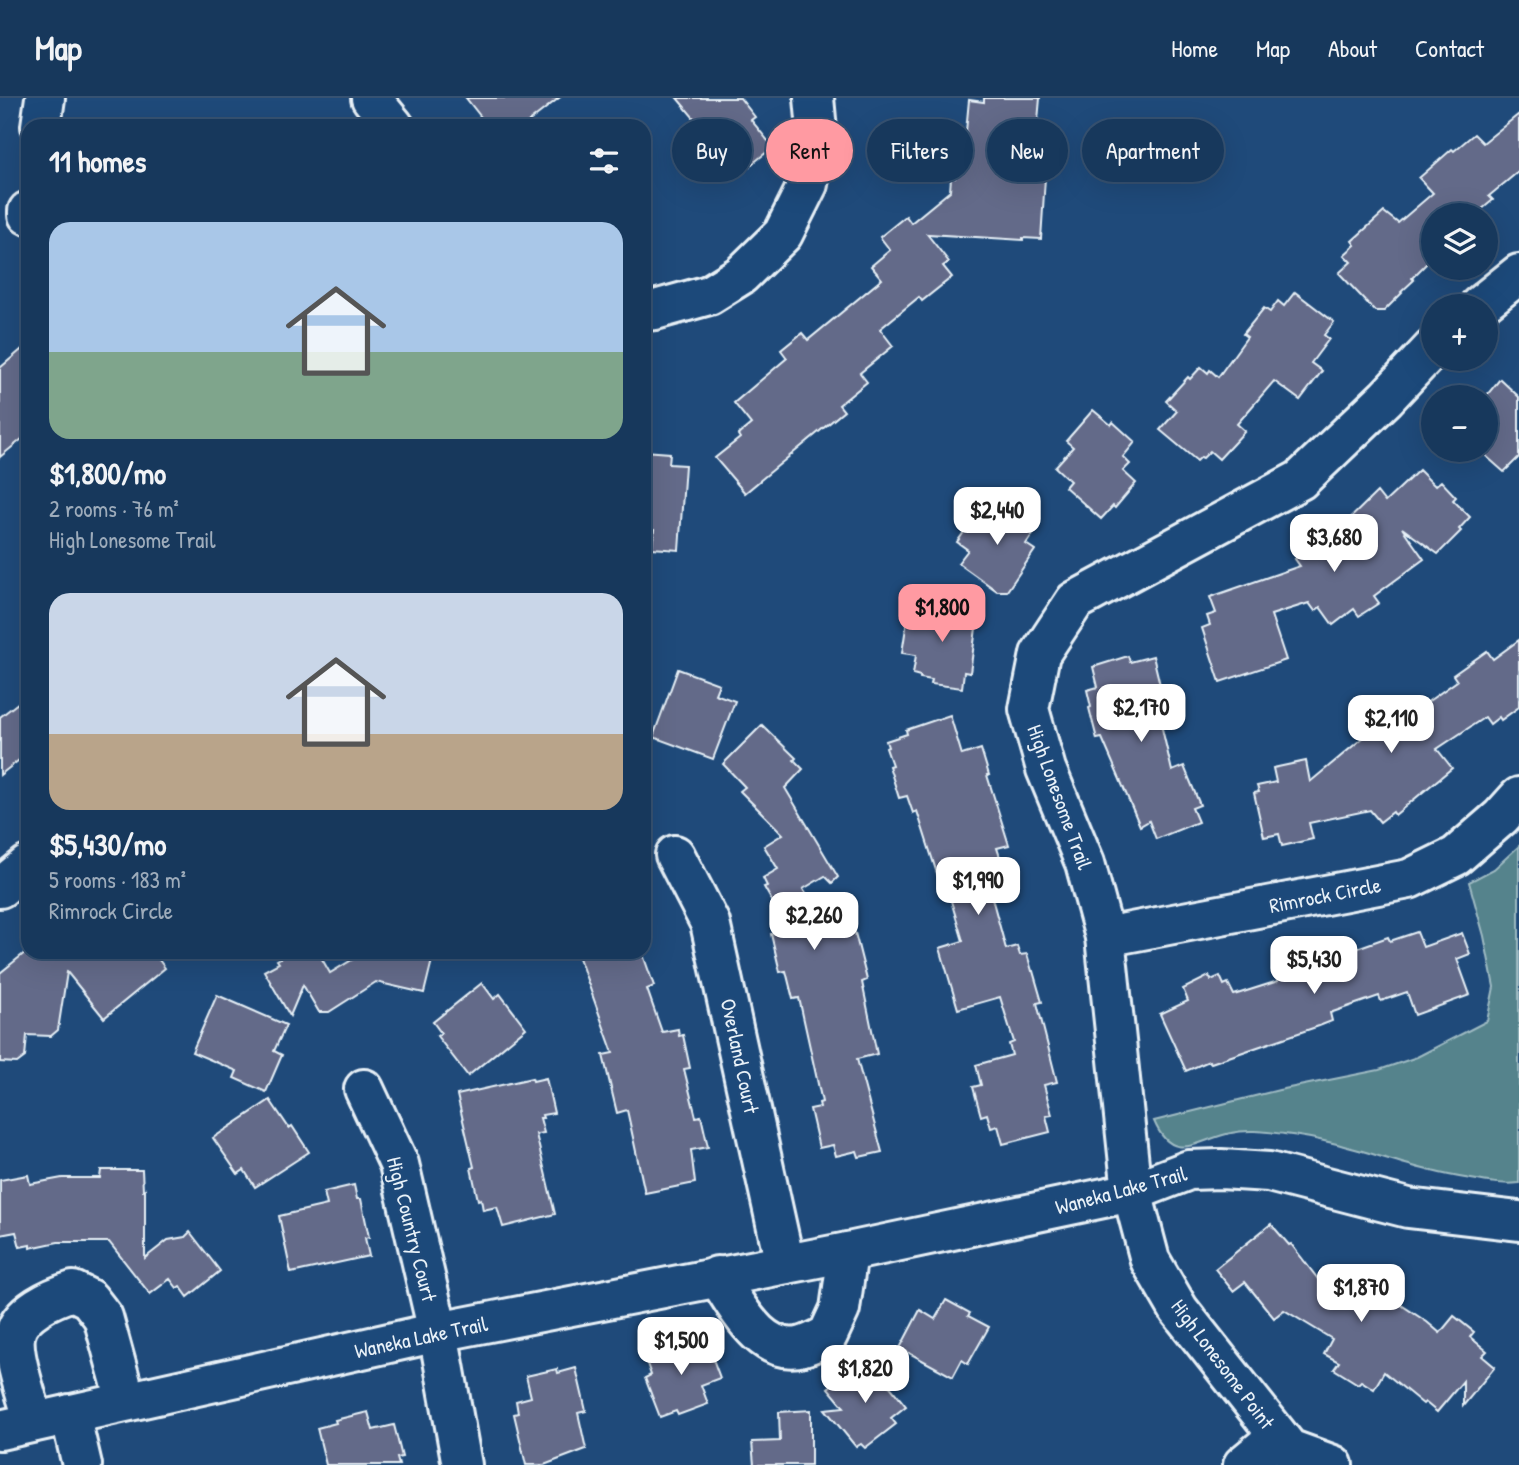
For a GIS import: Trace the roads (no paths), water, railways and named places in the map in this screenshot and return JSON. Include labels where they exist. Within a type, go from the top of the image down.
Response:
[{"type":"street","points":[[42,119],[45,98]]},
{"type":"street","points":[[371,98],[388,119]]},
{"type":"street","points":[[651,310],[709,295],[741,275],[783,234],[808,184],[817,130],[814,98]]},
{"type":"street","points":[[1495,294],[1518,277]]},
{"type":"street","name":"High Lonesome Trail","points":[[1132,1192],[1105,937],[1085,863],[1046,769],[1029,709],[1040,654],[1075,601],[1300,480],[1421,361]]},
{"type":"street","name":"Rimrock Circle","points":[[1105,937],[1409,879],[1456,856],[1501,817],[1519,797]]},
{"type":"street","name":"Overland Court","points":[[675,855],[710,923],[785,1264]]},
{"type":"street","points":[[0,888],[21,871]]},
{"type":"street","name":"High Country Court","points":[[364,1088],[399,1164],[438,1332],[462,1465]]},
{"type":"street","name":"Waneka Lake Trail","points":[[35,1422],[438,1332],[848,1252],[1132,1192],[1189,1171],[1221,1169],[1269,1172],[1408,1208],[1519,1221]]},
{"type":"street","name":"High Lonesome Point","points":[[1132,1192],[1150,1260],[1179,1310],[1289,1449],[1333,1465]]},
{"type":"street","points":[[717,1276],[752,1330],[773,1345],[800,1347],[828,1335],[840,1309],[848,1252]]},
{"type":"street","points":[[82,1465],[35,1422],[19,1366],[15,1335],[28,1314],[52,1297],[73,1291],[89,1299],[103,1317],[127,1401]]},
{"type":"street","points":[[1244,1465],[1278,1436]]}]
